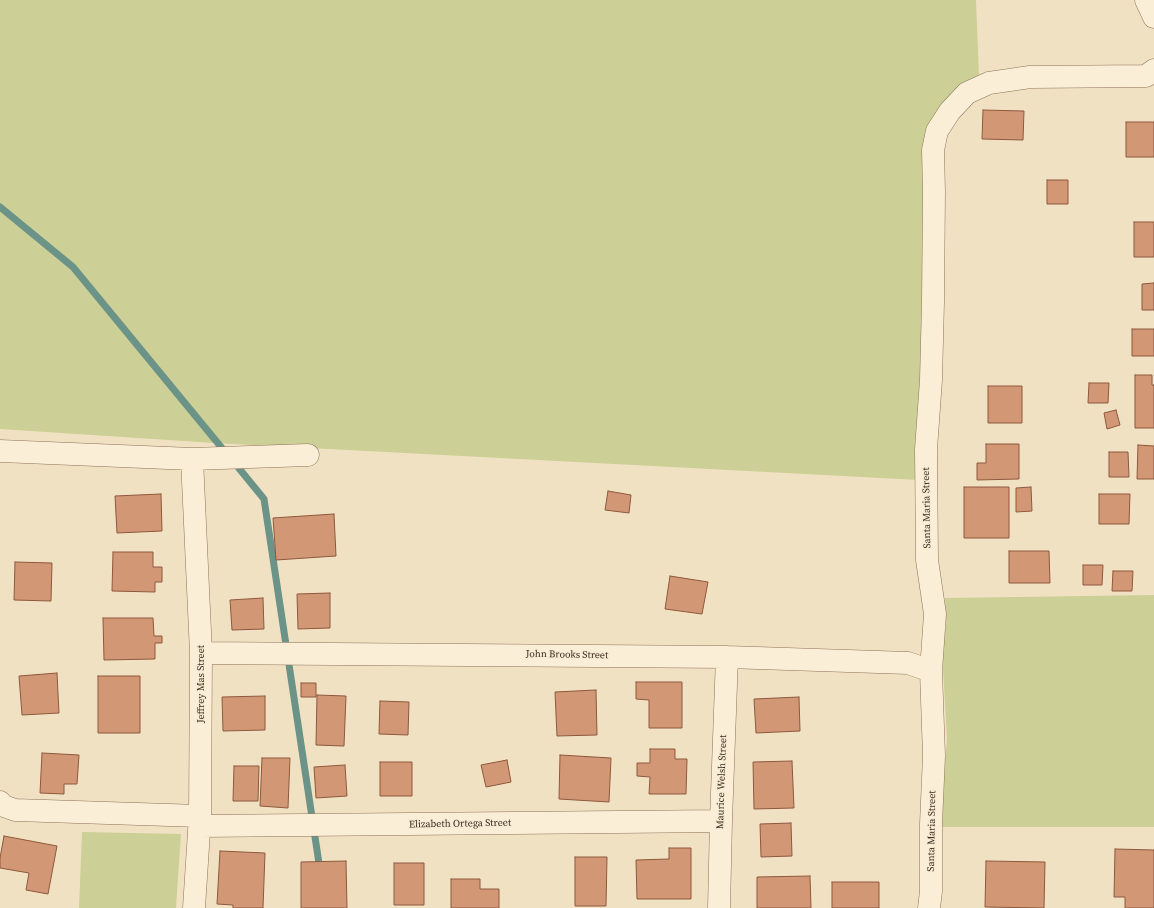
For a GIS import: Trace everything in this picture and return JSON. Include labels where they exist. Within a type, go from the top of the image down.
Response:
[{"type":"street","points":[[1146,0],[1154,17]]},
{"type":"street","name":"Santa Maria Street","points":[[929,908],[931,891],[931,824],[934,756],[931,671],[935,614],[928,560],[926,449],[931,380],[933,302],[934,192],[932,150],[937,131],[950,111],[967,93],[989,82],[1030,77],[1146,76],[1154,70]]},
{"type":"street","points":[[0,451],[192,459],[308,455]]},
{"type":"street","name":"Jeffrey Mas Street","points":[[192,459],[201,653],[200,821],[194,908]]},
{"type":"street","name":"John Brooks Street","points":[[201,653],[727,657],[908,663],[931,671]]},
{"type":"street","name":"Maurice Welsh Street","points":[[719,908],[727,657]]},
{"type":"street","name":"Elizabeth Ortega Street","points":[[1,803],[16,810],[200,821],[721,821]]},
{"type":"green space","points":[[0,0],[976,0],[979,75],[946,105],[919,480],[214,443],[0,429]]},
{"type":"green space","points":[[1154,595],[1154,827],[941,827],[947,739],[943,667],[943,648],[946,626],[945,598]]},
{"type":"green space","points":[[82,832],[181,834],[176,908],[79,908]]},
{"type":"building","points":[[983,110],[1024,111],[1023,140],[982,139]]},
{"type":"building","points":[[1126,122],[1154,122],[1154,157],[1126,157]]},
{"type":"building","points":[[1047,180],[1068,180],[1068,204],[1047,204]]},
{"type":"building","points":[[1134,222],[1154,222],[1154,257],[1134,257]]},
{"type":"building","points":[[1154,283],[1154,310],[1142,310],[1142,284]]},
{"type":"building","points":[[1132,329],[1154,329],[1154,356],[1132,356]]},
{"type":"building","points":[[1135,375],[1152,375],[1152,385],[1154,385],[1154,428],[1135,428]]},
{"type":"building","points":[[1089,383],[1109,383],[1108,403],[1088,403]]},
{"type":"building","points":[[988,386],[1022,386],[1022,423],[988,423]]},
{"type":"building","points":[[1116,410],[1120,425],[1107,429],[1104,413]]},
{"type":"building","points":[[986,444],[1019,444],[1019,479],[977,480],[977,463],[986,463]]},
{"type":"building","points":[[1138,445],[1154,446],[1154,479],[1137,479]]},
{"type":"building","points":[[1109,452],[1128,452],[1129,477],[1109,477]]},
{"type":"building","points":[[964,487],[1009,487],[1009,538],[964,538]]},
{"type":"building","points":[[1031,487],[1032,511],[1016,512],[1016,488]]},
{"type":"building","points":[[608,491],[631,495],[629,513],[605,510]]},
{"type":"building","points":[[161,494],[162,531],[117,533],[115,496]]},
{"type":"building","points":[[1099,494],[1130,494],[1129,524],[1099,524]]},
{"type":"building","points":[[334,514],[336,556],[276,560],[273,518]]},
{"type":"building","points":[[1009,551],[1049,551],[1050,583],[1009,583]]},
{"type":"building","points":[[113,552],[153,552],[153,567],[162,567],[162,582],[155,582],[155,592],[112,591]]},
{"type":"building","points":[[15,562],[52,563],[51,601],[14,600]]},
{"type":"building","points":[[1083,565],[1103,565],[1102,585],[1083,585]]},
{"type":"building","points":[[1113,571],[1133,571],[1132,591],[1112,591]]},
{"type":"building","points":[[670,576],[708,582],[702,614],[665,609]]},
{"type":"building","points":[[330,593],[330,628],[298,629],[297,594]]},
{"type":"building","points":[[263,598],[264,629],[232,630],[230,600]]},
{"type":"building","points":[[103,618],[153,618],[154,636],[162,636],[162,643],[155,643],[155,659],[104,660]]},
{"type":"building","points":[[57,673],[59,713],[22,715],[19,676]]},
{"type":"building","points":[[98,676],[140,676],[140,733],[98,733]]},
{"type":"building","points":[[636,682],[682,682],[682,728],[649,728],[649,700],[636,699]]},
{"type":"building","points":[[301,683],[316,683],[316,697],[301,697]]},
{"type":"building","points":[[596,690],[597,735],[557,736],[555,692]]},
{"type":"building","points":[[317,695],[346,696],[344,746],[316,745]]},
{"type":"building","points":[[265,696],[265,730],[223,731],[222,697]]},
{"type":"building","points":[[799,697],[800,731],[756,733],[754,699]]},
{"type":"building","points":[[380,701],[409,702],[408,735],[379,734]]},
{"type":"building","points":[[650,749],[675,749],[675,759],[687,759],[686,794],[649,794],[650,777],[637,776],[637,763],[650,763]]},
{"type":"building","points":[[42,753],[79,755],[77,784],[64,784],[64,794],[40,793]]},
{"type":"building","points":[[560,755],[611,758],[609,802],[559,799]]},
{"type":"building","points":[[262,758],[290,758],[288,808],[260,806]]},
{"type":"building","points":[[507,760],[511,782],[486,787],[481,765]]},
{"type":"building","points":[[792,761],[794,808],[754,809],[753,762]]},
{"type":"building","points":[[380,762],[412,762],[412,796],[380,796]]},
{"type":"building","points":[[345,765],[347,796],[316,798],[314,767]]},
{"type":"building","points":[[234,766],[259,766],[258,801],[233,801]]},
{"type":"building","points":[[791,823],[792,856],[761,857],[760,824]]},
{"type":"building","points":[[4,836],[57,846],[48,894],[26,890],[29,873],[0,868],[0,858]]},
{"type":"building","points":[[669,848],[691,848],[691,899],[637,899],[636,860],[669,859]]},
{"type":"building","points":[[1115,849],[1154,850],[1154,908],[1125,908],[1125,897],[1114,897]]},
{"type":"building","points":[[220,851],[265,853],[263,908],[233,908],[233,905],[217,904]]},
{"type":"building","points":[[575,857],[607,857],[606,906],[575,906]]},
{"type":"building","points":[[346,861],[347,908],[301,908],[301,862]]},
{"type":"building","points":[[986,861],[1045,862],[1044,908],[985,907]]},
{"type":"building","points":[[394,863],[424,863],[424,905],[394,905]]},
{"type":"building","points":[[810,876],[811,908],[757,908],[757,877]]},
{"type":"building","points":[[451,879],[480,879],[480,889],[499,889],[499,908],[451,908]]},
{"type":"building","points":[[832,882],[879,882],[879,908],[832,908]]},
{"type":"waterway","points":[[0,207],[73,267],[226,453]]},
{"type":"waterway","points":[[233,461],[264,499],[320,870]]}]
